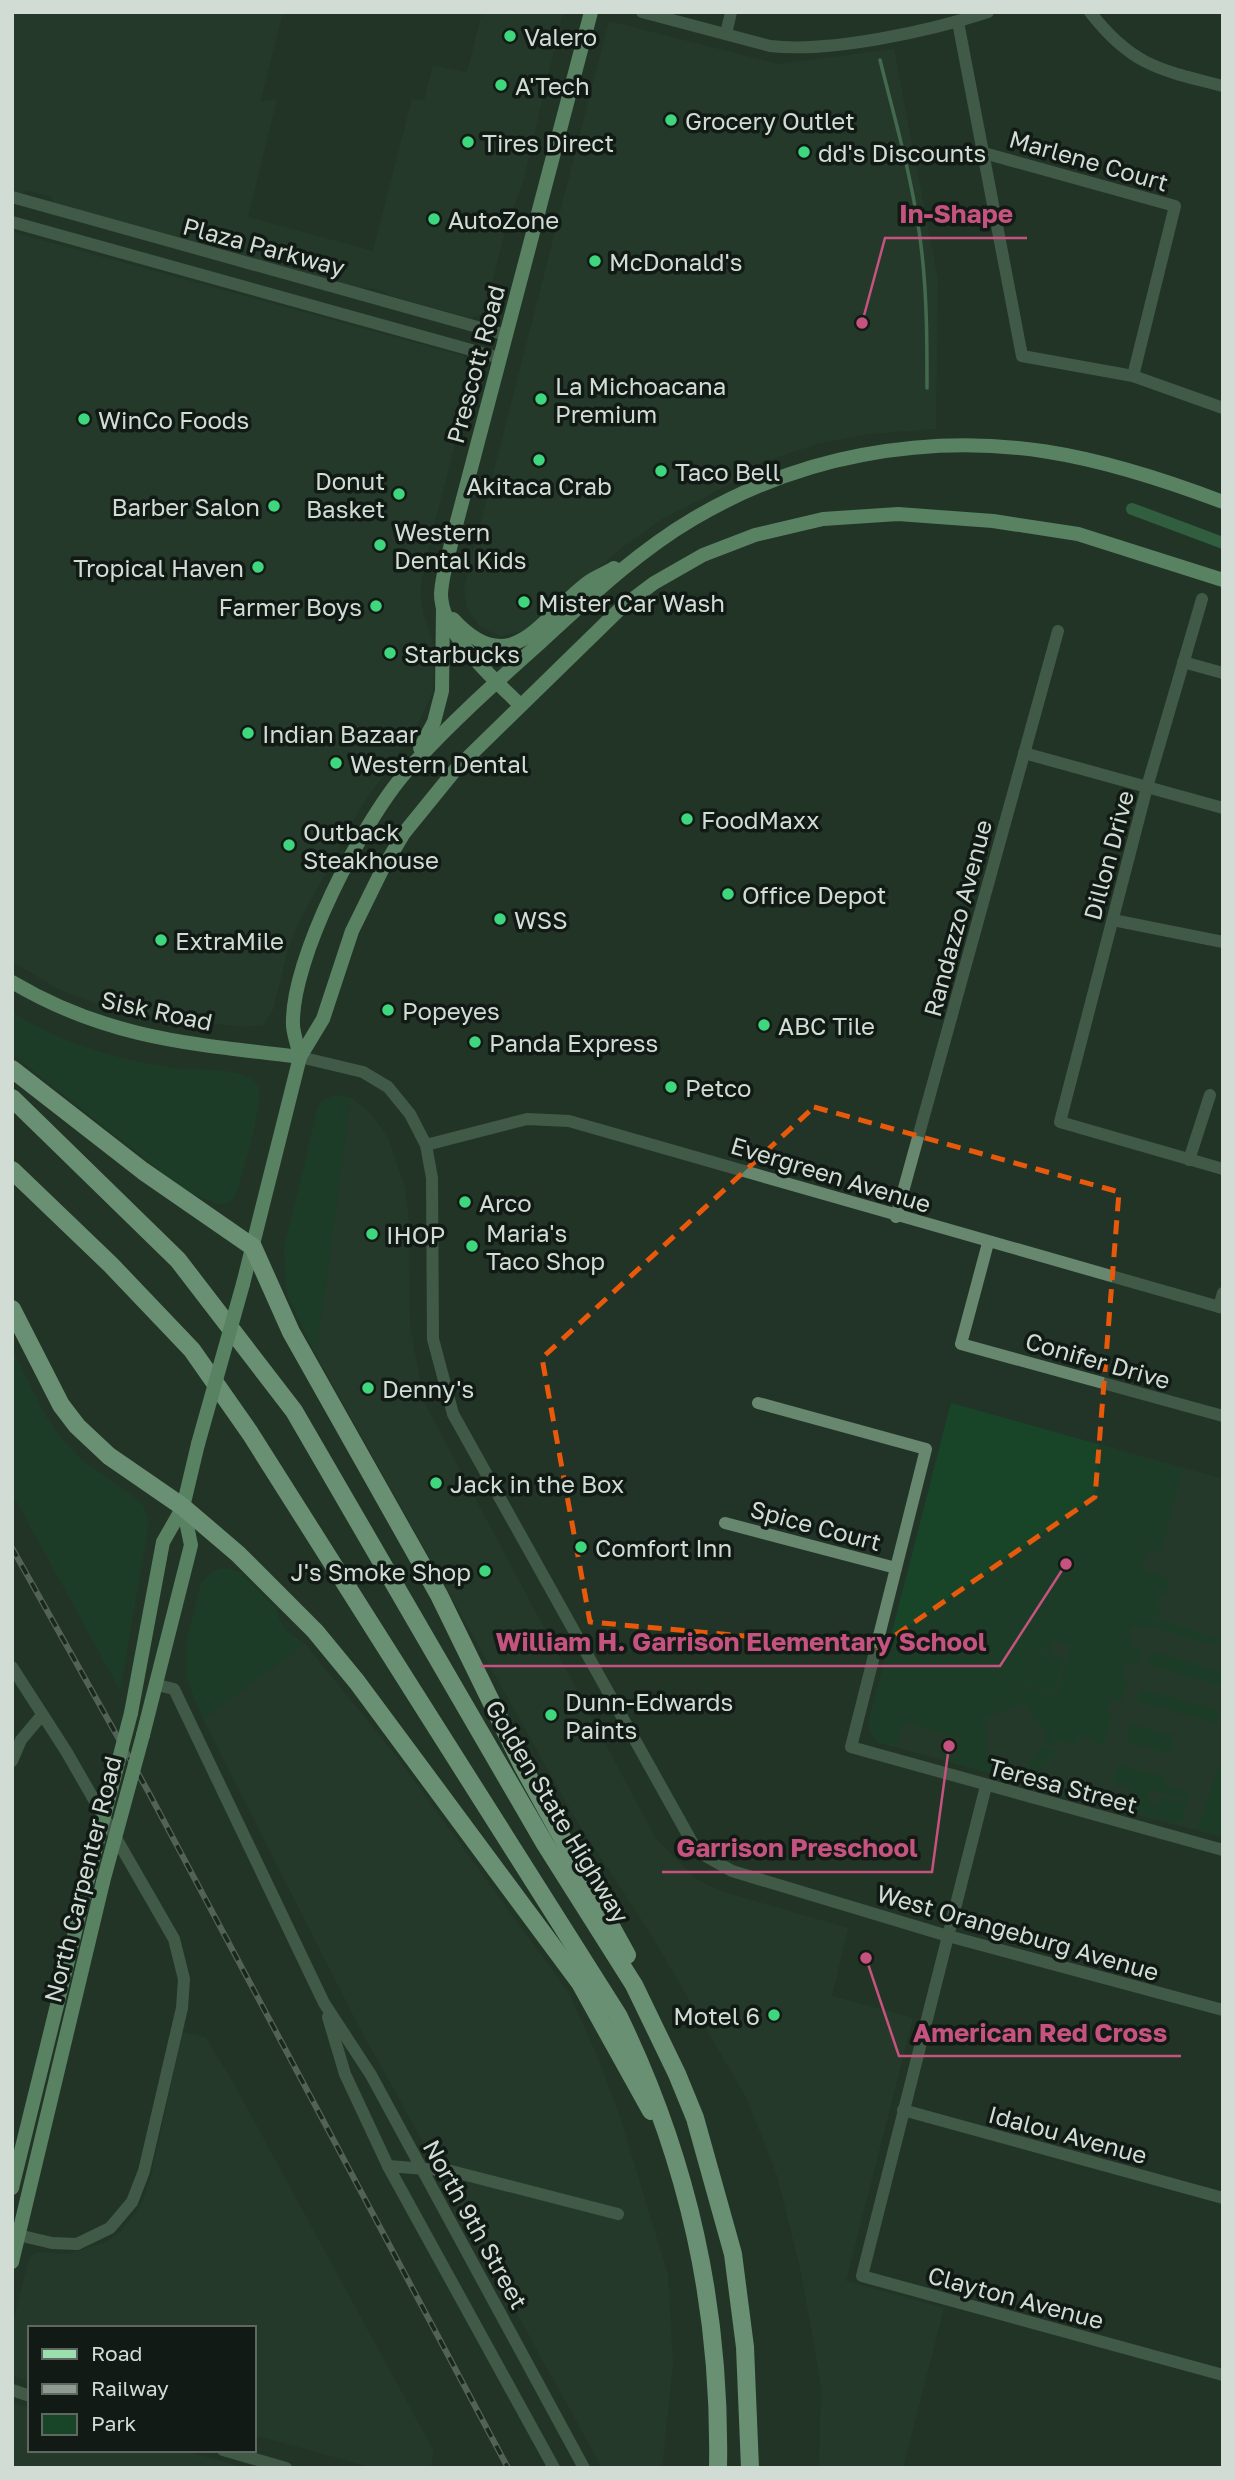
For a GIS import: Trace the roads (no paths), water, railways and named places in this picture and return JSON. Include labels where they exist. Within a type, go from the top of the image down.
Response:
[{"type":"highway","points":[[12,1069],[165,1187],[253,1247],[291,1332],[439,1595],[523,1766],[605,1910],[642,1984],[677,2074]]},
{"type":"highway","name":"Golden State Highway","points":[[12,1098],[178,1260],[294,1411],[419,1622],[545,1844],[634,1985],[695,2118],[733,2254],[745,2347],[750,2468]]},
{"type":"highway","points":[[12,1170],[111,1265],[192,1350],[250,1433],[618,2015],[646,2072],[676,2153],[699,2242],[718,2378],[718,2468]]},
{"type":"highway","points":[[12,1309],[61,1405],[77,1426],[109,1456],[183,1507],[238,1554],[315,1631],[391,1726],[580,1983],[676,2153]]},
{"type":"main road","name":"Prescott Road","points":[[407,771],[431,729],[442,691],[443,582],[591,12]]},
{"type":"main road","points":[[443,608],[463,630],[480,640],[496,646],[513,646],[534,633],[590,582],[645,551],[693,519],[765,484],[833,462],[918,448],[1006,446],[1081,457],[1121,466],[1223,502]]},
{"type":"main road","points":[[300,1057],[323,1018],[340,963],[364,904],[404,833],[456,769],[519,704],[622,607],[654,583],[703,555],[744,539],[823,519],[898,514],[1045,528],[1116,544],[1223,580]]},
{"type":"main road","points":[[300,1057],[293,1026],[300,985],[313,938],[332,893],[370,823],[407,771],[497,682],[645,551]]},
{"type":"main road","points":[[443,608],[458,638],[519,704]]},
{"type":"main road","name":"Sisk Road","points":[[12,982],[71,1012],[128,1032],[179,1042],[300,1057]]},
{"type":"main road","name":"North Carpenter Road","points":[[12,2188],[131,1713],[163,1542],[183,1507],[253,1247],[300,1057]]},
{"type":"main road","name":"North Carpenter Road","points":[[12,2262],[103,1882],[157,1685],[191,1545],[183,1507]]},
{"type":"street","points":[[642,12],[771,46],[813,48],[958,22],[988,12]]},
{"type":"street","points":[[726,34],[731,12]]},
{"type":"street","points":[[1090,12],[1115,42],[1143,63],[1223,86]]},
{"type":"street","points":[[958,22],[1022,356],[1133,376],[1223,408]]},
{"type":"street","name":"Marlene Court","points":[[984,153],[1175,206],[1133,376]]},
{"type":"street","name":"Plaza Parkway","points":[[12,197],[506,335]]},
{"type":"street","name":"Plaza Parkway","points":[[12,222],[500,358]]},
{"type":"street","name":"Dillon Drive","points":[[1189,1160],[1059,1122],[1147,787],[1202,599]]},
{"type":"street","name":"Randazzo Avenue","points":[[896,1217],[1058,631]]},
{"type":"street","points":[[1183,662],[1223,673]]},
{"type":"street","points":[[1024,754],[1223,808]]},
{"type":"street","points":[[1113,920],[1223,942]]},
{"type":"street","name":"West Orangeburg Avenue","points":[[300,1057],[363,1072],[388,1087],[410,1114],[426,1145],[432,1178],[433,1339],[453,1414],[682,1829],[704,1855],[732,1871],[948,1936],[1223,2010]]},
{"type":"street","points":[[1210,1095],[1189,1160],[1223,1169]]},
{"type":"street","name":"Evergreen Avenue","points":[[426,1145],[527,1119],[569,1121],[740,1168],[896,1217],[1221,1308]]},
{"type":"street","name":"Conifer Drive","points":[[988,1243],[961,1344],[1223,1416]]},
{"type":"street","points":[[1221,1308],[1223,1293]]},
{"type":"street","points":[[758,1403],[926,1449],[896,1568]]},
{"type":"street","name":"Spice Court","points":[[725,1523],[896,1568]]},
{"type":"street","name":"Teresa Street","points":[[896,1568],[851,1747],[1223,1850]]},
{"type":"street","points":[[12,1667],[66,1751],[179,1952],[184,1979],[181,2008],[144,2171],[132,2202],[110,2228],[77,2244],[59,2244],[18,2235]]},
{"type":"street","name":"North 9th Street","points":[[157,1685],[174,1689],[324,2004],[371,2076],[584,2468]]},
{"type":"street","points":[[12,1761],[21,1740],[42,1715]]},
{"type":"street","points":[[903,2110],[986,1786]]},
{"type":"street","name":"North 9th Street","points":[[324,2004],[345,2074],[388,2166],[554,2468]]},
{"type":"street","name":"Idalou Avenue","points":[[903,2110],[1223,2198]]},
{"type":"street","name":"Clayton Avenue","points":[[903,2110],[862,2276],[1223,2375]]},
{"type":"street","points":[[388,2166],[451,2171],[618,2214]]},
{"type":"street","points":[[230,2452],[285,2468]]},
{"type":"waterway","points":[[880,60],[919,229],[926,304],[927,388]]},
{"type":"waterway","points":[[1132,509],[1223,543]]},
{"type":"railway","points":[[12,1548],[149,1793],[508,2468]]},
{"type":"place","name":"Valero","points":[[510,36]]},
{"type":"place","name":"A'Tech","points":[[501,85]]},
{"type":"place","name":"Grocery Outlet","points":[[671,120]]},
{"type":"place","name":"Tires Direct","points":[[468,142]]},
{"type":"place","name":"dd's Discounts","points":[[804,152]]},
{"type":"place","name":"AutoZone","points":[[434,219]]},
{"type":"place","name":"McDonald's","points":[[595,261]]},
{"type":"place","name":"In-Shape","points":[[862,323]]},
{"type":"place","name":"La Michoacana Premium","points":[[541,399]]},
{"type":"place","name":"WinCo Foods","points":[[84,419]]},
{"type":"place","name":"Akitaca Crab","points":[[539,460]]},
{"type":"place","name":"Taco Bell","points":[[661,471]]},
{"type":"place","name":"Donut Basket","points":[[399,494]]},
{"type":"place","name":"Barber Salon","points":[[274,506]]},
{"type":"place","name":"Western Dental Kids","points":[[380,545]]},
{"type":"place","name":"Tropical Haven","points":[[258,567]]},
{"type":"place","name":"Mister Car Wash","points":[[524,602]]},
{"type":"place","name":"Farmer Boys","points":[[376,606]]},
{"type":"place","name":"Starbucks","points":[[390,653]]},
{"type":"place","name":"Indian Bazaar","points":[[248,733]]},
{"type":"place","name":"Western Dental","points":[[336,763]]},
{"type":"place","name":"FoodMaxx","points":[[687,819]]},
{"type":"place","name":"Outback Steakhouse","points":[[289,845]]},
{"type":"place","name":"Office Depot","points":[[728,894]]},
{"type":"place","name":"WSS","points":[[500,919]]},
{"type":"place","name":"ExtraMile","points":[[161,940]]},
{"type":"place","name":"Popeyes","points":[[388,1010]]},
{"type":"place","name":"ABC Tile","points":[[764,1025]]},
{"type":"place","name":"Panda Express","points":[[475,1042]]},
{"type":"place","name":"Petco","points":[[671,1087]]},
{"type":"place","name":"Arco","points":[[465,1202]]},
{"type":"place","name":"IHOP","points":[[372,1234]]},
{"type":"place","name":"Maria's Taco Shop","points":[[472,1246]]},
{"type":"place","name":"Denny's","points":[[368,1388]]},
{"type":"place","name":"Jack in the Box","points":[[436,1483]]},
{"type":"place","name":"Comfort Inn","points":[[581,1547]]},
{"type":"place","name":"William H. Garrison Elementary School","points":[[1066,1564]]},
{"type":"place","name":"J's Smoke Shop","points":[[485,1571]]},
{"type":"place","name":"Dunn-Edwards Paints","points":[[551,1715]]},
{"type":"place","name":"Garrison Preschool","points":[[949,1746]]},
{"type":"place","name":"American Red Cross","points":[[866,1958]]},
{"type":"place","name":"Motel 6","points":[[774,2015]]}]
